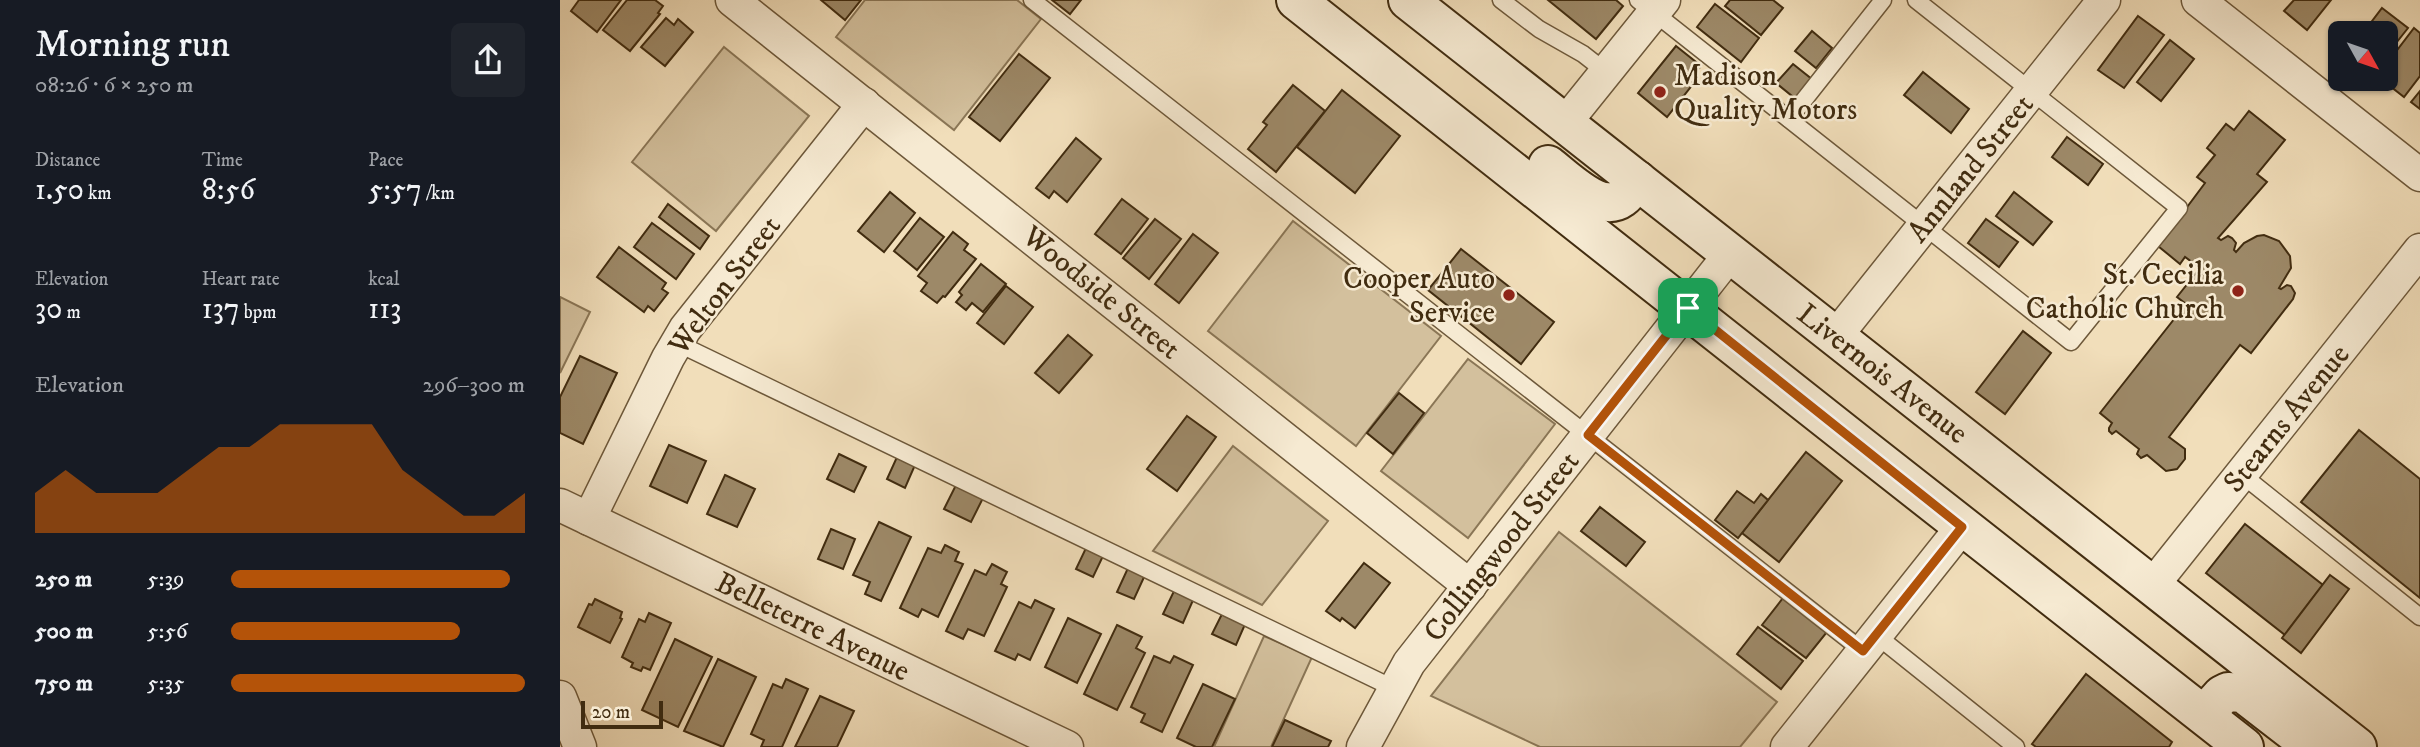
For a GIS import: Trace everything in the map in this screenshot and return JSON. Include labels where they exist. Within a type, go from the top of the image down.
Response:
[{"type":"main road","points":[[1300,3],[1405,53],[1585,194],[1608,203],[1625,196],[1637,180]]},
{"type":"main road","points":[[1300,3],[1688,308],[2220,735]]},
{"type":"main road","name":"Livernois Avenue","points":[[1409,4],[1565,123],[2357,747]]},
{"type":"main road","points":[[2220,735],[2222,695],[2228,692],[2244,693],[2313,747]]},
{"type":"street","name":"Woodside Street","points":[[732,0],[1470,586]]},
{"type":"street","name":"Annland Street","points":[[1836,336],[2104,0]]},
{"type":"street","points":[[2198,0],[2420,175]]},
{"type":"street","points":[[1565,123],[1606,72],[1652,4]]},
{"type":"street","name":"Welton Street","points":[[589,519],[685,329],[864,104]]},
{"type":"street","name":"Stearns Avenue","points":[[2152,586],[2420,250]]},
{"type":"street","name":"Collingwood Street","points":[[1363,747],[1409,663],[1730,254]]},
{"type":"street","name":"Belleterre Avenue","points":[[560,505],[1067,747]]},
{"type":"street","points":[[1787,747],[1962,527]]},
{"type":"street","points":[[560,696],[580,747]]},
{"type":"lane","points":[[1032,0],[1588,435],[1869,643],[2016,747]]},
{"type":"lane","points":[[1501,0],[1539,29],[1583,54],[1606,72]]},
{"type":"lane","points":[[1789,119],[1883,0]]},
{"type":"lane","points":[[1652,4],[1789,119],[2071,342],[2179,208],[1916,0]]},
{"type":"lane","points":[[677,343],[1394,688]]},
{"type":"lane","points":[[2241,474],[2420,617]]},
{"type":"shaded area","points":[[865,0],[1017,0],[1041,19],[954,130],[836,37]]},
{"type":"shaded area","points":[[724,47],[809,116],[716,231],[632,162]]},
{"type":"shaded area","points":[[1293,221],[1441,336],[1356,446],[1208,331]]},
{"type":"shaded area","points":[[560,297],[590,312],[560,373]]},
{"type":"shaded area","points":[[1468,359],[1555,424],[1468,538],[1381,471]]},
{"type":"shaded area","points":[[1233,446],[1328,521],[1262,605],[1153,551]]},
{"type":"shaded area","points":[[1559,532],[1777,702],[1740,747],[1540,747],[1431,696]]},
{"type":"shaded area","points":[[1264,636],[1312,657],[1271,747],[1214,747]]},
{"type":"building","points":[[579,0],[621,0],[597,32],[571,11]]},
{"type":"building","points":[[627,0],[655,0],[663,6],[658,13],[660,14],[630,51],[603,30]]},
{"type":"building","points":[[821,0],[861,0],[845,20]]},
{"type":"building","points":[[1052,0],[1081,0],[1070,14]]},
{"type":"building","points":[[1548,0],[1616,0],[1623,6],[1596,39]]},
{"type":"building","points":[[1730,0],[1773,0],[1783,8],[1761,35],[1725,6]]},
{"type":"building","points":[[2294,0],[2331,0],[2307,30],[2284,11]]},
{"type":"building","points":[[1715,4],[1759,38],[1741,62],[1697,27]]},
{"type":"building","points":[[2382,8],[2408,28],[2398,41],[2398,21],[2372,21]]},
{"type":"building","points":[[2138,16],[2164,35],[2124,88],[2098,70]]},
{"type":"building","points":[[666,18],[674,25],[678,19],[693,32],[665,66],[641,47]]},
{"type":"building","points":[[2414,28],[2420,33],[2420,76],[2404,97],[2396,91],[2398,49]]},
{"type":"building","points":[[1812,31],[1832,48],[1816,68],[1795,51]]},
{"type":"building","points":[[2170,40],[2194,59],[2161,101],[2137,82]]},
{"type":"building","points":[[1676,46],[1701,66],[1689,80],[1693,84],[1667,117],[1638,93]]},
{"type":"building","points":[[1019,54],[1050,78],[1000,141],[969,117]]},
{"type":"building","points":[[1793,64],[1813,80],[1797,100],[1776,83]]},
{"type":"building","points":[[1923,72],[1969,109],[1951,133],[1904,95]]},
{"type":"building","points":[[1293,85],[1325,111],[1276,172],[1248,149],[1267,125],[1263,122]]},
{"type":"building","points":[[1342,90],[1400,136],[1355,193],[1297,147]]},
{"type":"building","points":[[2420,91],[2420,109],[2411,102]]},
{"type":"building","name":"St. Cecilia Catholic Church","points":[[2249,111],[2285,140],[2257,174],[2267,182],[2218,238],[2232,238],[2236,243],[2236,252],[2244,243],[2257,236],[2264,235],[2279,241],[2290,256],[2291,268],[2279,288],[2291,286],[2295,293],[2251,353],[2240,345],[2169,437],[2185,449],[2185,459],[2177,469],[2166,471],[2147,455],[2141,458],[2137,454],[2139,449],[2116,431],[2112,434],[2109,428],[2112,423],[2100,413],[2186,304],[2177,297],[2200,268],[2185,257],[2180,264],[2158,246],[2205,183],[2197,177],[2215,155],[2207,148],[2226,124],[2234,130]]},
{"type":"building","points":[[2067,137],[2103,164],[2088,185],[2052,157]]},
{"type":"building","points":[[1076,138],[1101,159],[1067,202],[1054,191],[1049,198],[1036,188]]},
{"type":"building","points":[[890,192],[915,213],[884,252],[858,231]]},
{"type":"building","points":[[2014,192],[2052,222],[2033,245],[1996,216]]},
{"type":"building","points":[[1122,199],[1148,219],[1121,254],[1095,234]]},
{"type":"building","points":[[668,204],[709,236],[700,249],[659,217]]},
{"type":"building","points":[[920,218],[944,237],[917,270],[894,251]]},
{"type":"building","points":[[1155,219],[1181,239],[1149,279],[1123,258]]},
{"type":"building","points":[[1986,219],[2018,242],[1999,267],[1968,243]]},
{"type":"building","points":[[652,223],[694,254],[676,279],[634,247]]},
{"type":"building","points":[[953,232],[968,244],[964,250],[976,259],[937,303],[921,291],[927,283],[918,276]]},
{"type":"building","points":[[1193,234],[1218,253],[1179,303],[1155,284]]},
{"type":"building","points":[[619,247],[666,283],[662,289],[668,293],[654,311],[648,306],[644,312],[597,277]]},
{"type":"building","points":[[1461,249],[1554,322],[1521,364],[1428,290]]},
{"type":"building","points":[[981,264],[1006,284],[983,312],[972,303],[966,310],[956,302],[962,295],[959,292]]},
{"type":"building","points":[[1006,286],[1033,307],[1004,344],[977,323]]},
{"type":"building","points":[[2023,331],[2051,353],[2005,414],[1976,392]]},
{"type":"building","points":[[1068,335],[1092,355],[1059,393],[1035,373]]},
{"type":"building","points":[[580,356],[617,373],[583,444],[560,433],[560,397]]},
{"type":"building","points":[[1399,393],[1424,413],[1393,454],[1367,433]]},
{"type":"building","points":[[1187,416],[1216,437],[1177,491],[1147,469]]},
{"type":"building","points":[[2359,430],[2420,479],[2420,598],[2301,502]]},
{"type":"building","points":[[669,445],[706,461],[687,503],[650,486]]},
{"type":"building","points":[[1806,452],[1842,481],[1779,562],[1742,533]]},
{"type":"building","points":[[839,454],[866,467],[854,492],[827,479]]},
{"type":"building","points":[[897,457],[915,465],[905,488],[887,479]]},
{"type":"building","points":[[725,475],[755,489],[737,527],[707,514]]},
{"type":"building","points":[[956,485],[983,498],[971,522],[944,509]]},
{"type":"building","points":[[1737,491],[1754,503],[1761,494],[1768,500],[1738,538],[1715,520]]},
{"type":"building","points":[[1600,507],[1645,542],[1626,566],[1581,531]]},
{"type":"building","points":[[879,522],[911,537],[881,601],[865,594],[870,582],[853,575]]},
{"type":"building","points":[[2245,524],[2323,585],[2285,635],[2206,573]]},
{"type":"building","points":[[831,529],[855,539],[843,569],[818,559]]},
{"type":"building","points":[[945,545],[959,552],[955,561],[963,564],[938,617],[922,609],[918,617],[900,608],[928,548],[941,553]]},
{"type":"building","points":[[1086,548],[1103,556],[1093,577],[1076,569]]},
{"type":"building","points":[[1364,563],[1390,583],[1355,628],[1326,611]]},
{"type":"building","points":[[992,564],[1007,572],[1001,584],[1007,587],[984,636],[968,629],[963,639],[946,631],[975,570],[986,575]]},
{"type":"building","points":[[1128,568],[1145,575],[1134,599],[1117,592]]},
{"type":"building","points":[[2330,575],[2349,589],[2301,653],[2282,638]]},
{"type":"building","points":[[1175,589],[1194,598],[1183,623],[1163,614]]},
{"type":"building","points":[[1783,598],[1827,632],[1806,658],[1762,625]]},
{"type":"building","points":[[595,599],[622,612],[622,619],[610,643],[578,627],[589,604],[592,605]]},
{"type":"building","points":[[1035,600],[1054,609],[1030,660],[1018,654],[1015,660],[995,651],[1019,602],[1031,608]]},
{"type":"building","points":[[1223,612],[1246,622],[1236,645],[1212,634]]},
{"type":"building","points":[[649,613],[671,623],[650,670],[643,667],[641,671],[631,667],[633,663],[622,657],[639,619],[645,622]]},
{"type":"building","points":[[1068,618],[1101,634],[1077,683],[1045,667]]},
{"type":"building","points":[[1117,625],[1142,637],[1136,648],[1145,653],[1117,710],[1084,694]]},
{"type":"building","points":[[1758,627],[1803,661],[1781,689],[1737,654]]},
{"type":"building","points":[[675,639],[712,657],[678,727],[642,710]]},
{"type":"building","points":[[1154,656],[1170,663],[1174,656],[1193,665],[1162,732],[1141,722],[1145,714],[1131,707]]},
{"type":"building","points":[[718,659],[756,677],[723,747],[684,731]]},
{"type":"building","points":[[2086,674],[2172,742],[2169,747],[2036,747],[2032,744]]},
{"type":"building","points":[[786,679],[808,689],[782,747],[761,747],[764,740],[751,734],[773,684],[782,688]]},
{"type":"building","points":[[1203,684],[1235,699],[1212,747],[1196,747],[1177,738]]},
{"type":"building","points":[[820,696],[854,711],[837,747],[795,747]]},
{"type":"building","points":[[1285,720],[1331,741],[1328,747],[1272,747]]},
{"type":"place","name":"Madison Quality Motors","points":[[1660,92]]},
{"type":"place","name":"St. Cecilia Catholic Church","points":[[2238,291]]},
{"type":"place","name":"Cooper Auto Service","points":[[1509,295]]},
{"type":"route","points":[[1688,308],[1962,527],[1863,651],[1588,435],[1688,308]]}]
